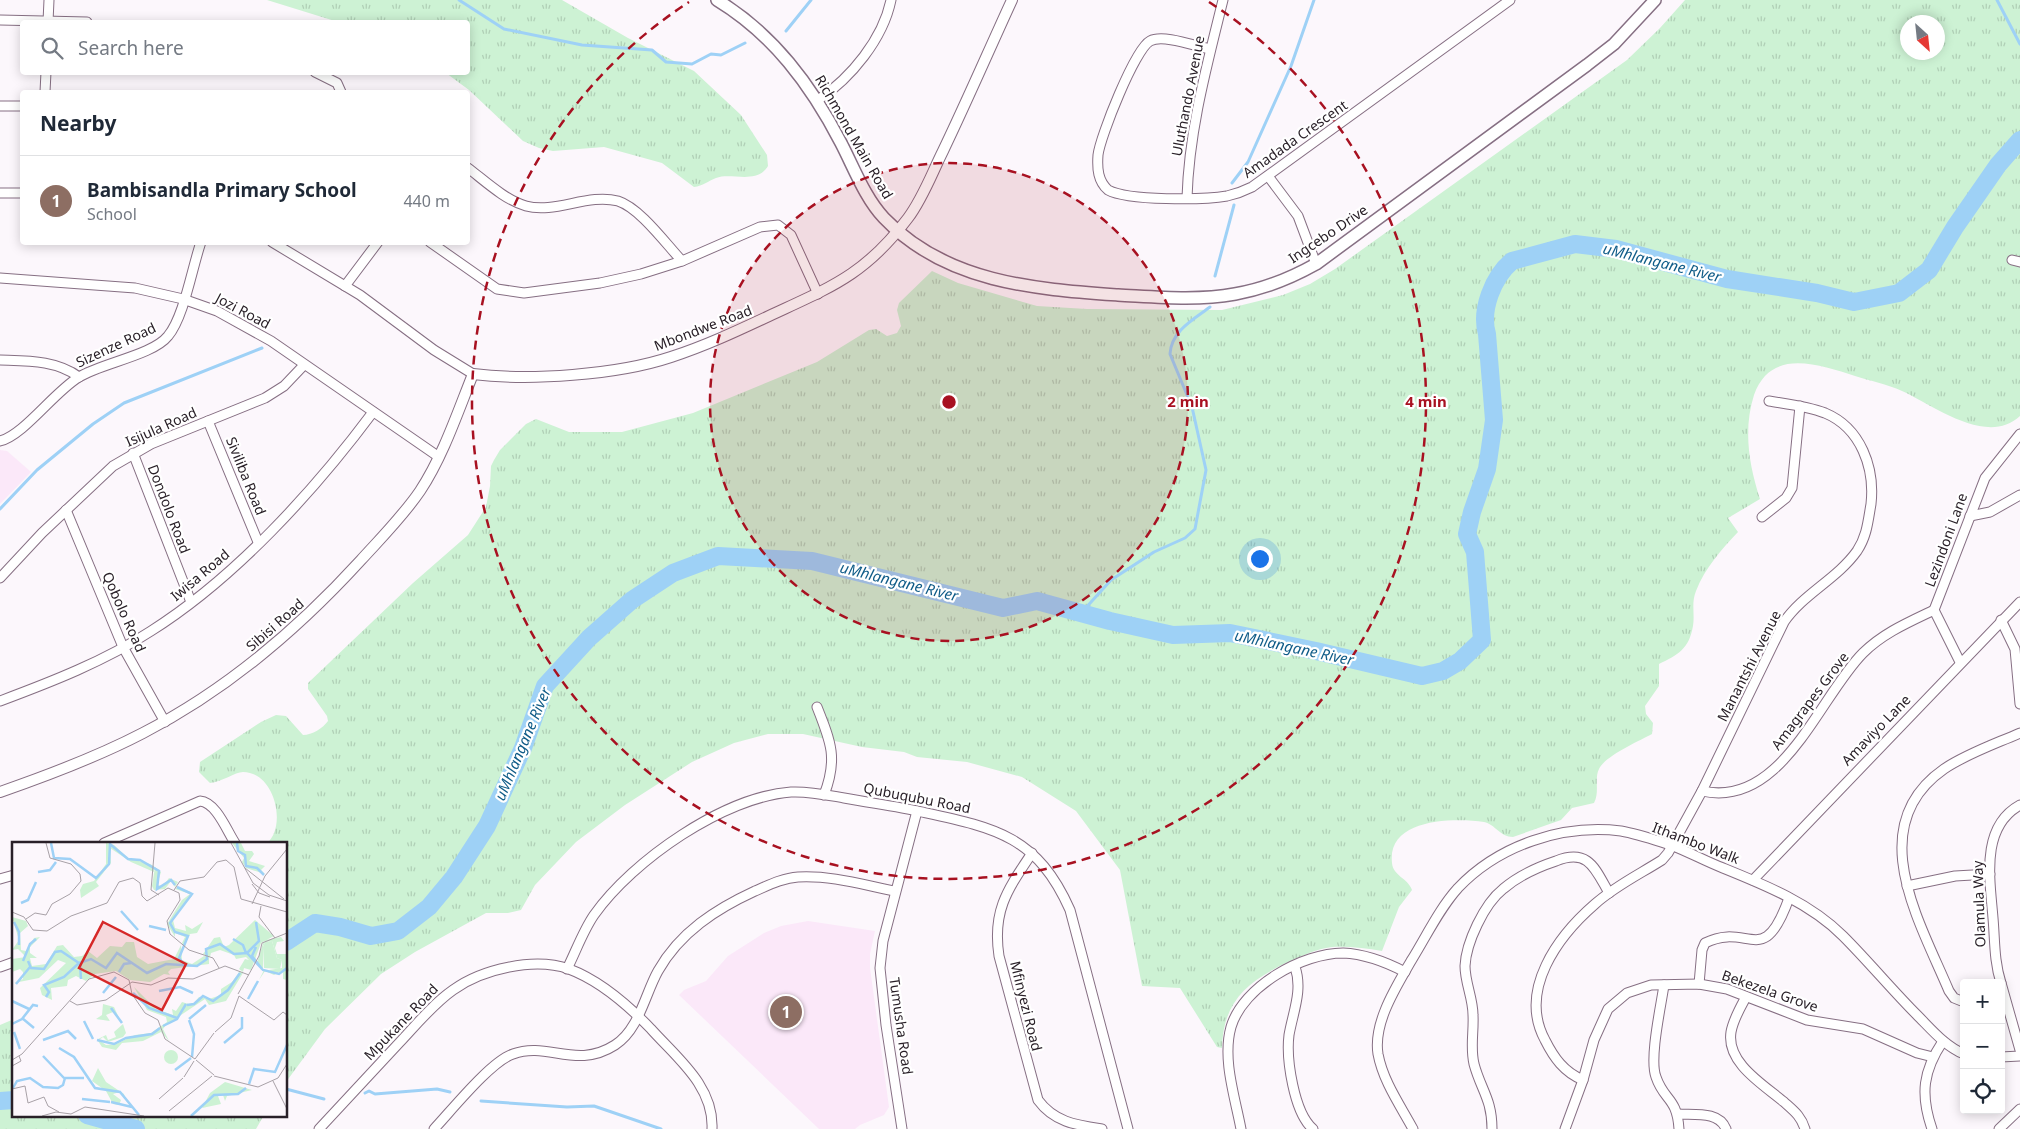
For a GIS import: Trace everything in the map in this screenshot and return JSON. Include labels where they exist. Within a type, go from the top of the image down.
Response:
[{"type":"main road","name":"Richmond Main Road","points":[[717,0],[756,28],[790,62],[818,100],[877,210],[898,231]]},
{"type":"main road","name":"Ingcebo Drive","points":[[898,231],[933,256],[981,276],[1010,284],[1160,298],[1221,296],[1263,288],[1316,264],[1588,65],[1614,44],[1655,0]]},
{"type":"street","points":[[48,20],[49,0]]},
{"type":"street","points":[[818,100],[836,86],[874,42],[887,18],[891,0]]},
{"type":"street","name":"Mbondwe Road","points":[[277,245],[345,286],[434,350],[473,374],[524,378],[584,373],[648,363],[698,347],[818,294],[848,278],[860,269],[898,231],[923,192],[1012,0]]},
{"type":"street","name":"Uluthando Avenue","points":[[1187,198],[1190,149],[1222,0]]},
{"type":"street","name":"Amadada Crescent","points":[[1210,49],[1160,39],[1151,40],[1142,47],[1098,153],[1100,181],[1114,193],[1128,196],[1187,198],[1233,194],[1252,187],[1510,0]]},
{"type":"street","points":[[0,20],[20,21]]},
{"type":"street","points":[[45,90],[46,75]]},
{"type":"street","points":[[321,75],[337,83],[340,90]]},
{"type":"street","points":[[0,106],[20,106]]},
{"type":"street","points":[[470,169],[511,198],[527,206],[542,207],[600,201],[623,203],[634,211],[682,261]]},
{"type":"street","points":[[1268,176],[1298,216],[1316,264]]},
{"type":"street","points":[[0,193],[20,193]]},
{"type":"street","points":[[434,245],[498,289],[514,293],[600,283],[641,274],[682,261],[760,226],[778,225],[788,231],[795,242],[818,294]]},
{"type":"street","name":"Sizenze Road","points":[[0,441],[15,434],[50,399],[79,377],[103,365],[142,352],[165,339],[177,321],[199,245]]},
{"type":"street","points":[[345,286],[376,245]]},
{"type":"street","name":"Jozi Road","points":[[0,278],[135,288],[183,299],[217,311],[249,328],[439,458]]},
{"type":"street","points":[[0,360],[54,364],[67,369],[79,377]]},
{"type":"street","name":"Isijula Road","points":[[0,578],[104,473],[133,453],[274,393],[284,386],[304,365]]},
{"type":"street","name":"Sibisi Road","points":[[0,792],[90,759],[165,722],[246,668],[298,625],[328,596],[407,507],[439,458],[473,374]]},
{"type":"street","name":"Manantshi Avenue","points":[[1583,1080],[1565,1070],[1545,1040],[1537,1018],[1536,994],[1544,970],[1564,937],[1585,914],[1610,893],[1662,860],[1673,846],[1702,791],[1784,622],[1802,602],[1847,563],[1863,542],[1867,530],[1872,480],[1864,451],[1848,429],[1825,413],[1800,406],[1769,401]]},
{"type":"street","points":[[1762,517],[1786,498],[1792,488],[1800,406]]},
{"type":"street","name":"Iwisa Road","points":[[0,700],[69,673],[123,647],[152,631],[191,602],[230,570],[327,470],[373,412]]},
{"type":"street","name":"Siviliba Road","points":[[208,420],[258,542]]},
{"type":"street","name":"Lezindoni Lane","points":[[1934,610],[1985,478],[1994,464],[2020,434]]},
{"type":"street","name":"Dondolo Road","points":[[133,453],[191,602]]},
{"type":"street","points":[[1970,516],[1990,512],[2020,495]]},
{"type":"street","name":"Qobolo Road","points":[[66,510],[123,647],[165,722]]},
{"type":"street","name":"Amaviyo Lane","points":[[1753,880],[1960,662],[2020,602]]},
{"type":"street","points":[[1934,610],[1960,662]]},
{"type":"street","name":"Amagrapes Grove","points":[[1702,791],[1726,792],[1751,784],[1766,776],[1790,753],[1862,655],[1883,636],[1934,610]]},
{"type":"street","points":[[2001,620],[2014,643],[2018,664],[2020,704]]},
{"type":"street","points":[[817,707],[832,751],[830,780],[824,795]]},
{"type":"street","points":[[1960,1001],[1949,991],[1907,886],[1901,857],[1902,829],[1907,814],[1930,781],[1950,766],[2020,733]]},
{"type":"street","name":"Qubuqubu Road","points":[[567,969],[585,931],[607,900],[640,866],[673,840],[706,821],[762,797],[794,792],[824,795],[917,811],[991,829],[1017,842],[1032,853],[1054,877],[1070,910],[1128,1129]]},
{"type":"street","points":[[106,842],[200,801],[205,801],[213,809],[234,842]]},
{"type":"street","name":"Olamula Way","points":[[2000,979],[1994,954],[1990,874],[1991,853],[1997,828],[2005,816],[2020,805]]},
{"type":"street","name":"Tumusha Road","points":[[902,1129],[880,978],[882,947],[917,811]]},
{"type":"street","name":"Ithambo Walk","points":[[1413,1129],[1388,1083],[1378,1053],[1383,1019],[1405,972],[1443,908],[1457,889],[1487,863],[1504,853],[1548,836],[1582,831],[1622,831],[1673,846],[1753,880],[1810,909],[1842,935],[1943,1041],[1960,1052]]},
{"type":"street","name":"Mfinyezi Road","points":[[1032,853],[1010,885],[1000,908],[996,938],[1001,965],[1038,1100],[1046,1111],[1059,1120],[1102,1129]]},
{"type":"street","points":[[1492,1129],[1490,1102],[1478,1075],[1471,1048],[1474,1016],[1465,967],[1467,948],[1474,933],[1492,901],[1502,890],[1529,873],[1559,859],[1577,856],[1586,859],[1596,870],[1610,893]]},
{"type":"street","points":[[1907,886],[1955,876],[1990,874]]},
{"type":"street","points":[[0,879],[12,875]]},
{"type":"street","points":[[434,1129],[496,1064],[510,1054],[536,1051],[581,1057],[600,1053],[624,1038],[658,970],[685,936],[712,913],[743,896],[776,882],[798,877],[825,878],[895,891]]},
{"type":"street","points":[[1699,984],[1702,950],[1706,943],[1721,938],[1758,940],[1768,936],[1778,925],[1789,898]]},
{"type":"street","points":[[1241,1129],[1231,1076],[1231,1028],[1238,1010],[1250,994],[1270,979],[1294,967],[1318,957],[1346,953],[1371,958],[1405,972]]},
{"type":"street","points":[[0,967],[12,963]]},
{"type":"street","name":"Mpukane Road","points":[[319,1129],[441,999],[454,989],[486,973],[514,966],[567,969],[592,980],[637,1015],[698,1080],[711,1113],[712,1129]]},
{"type":"street","points":[[1294,967],[1298,985],[1289,1035],[1289,1052],[1298,1107],[1303,1119],[1313,1129]]},
{"type":"street","name":"Bekezela Grove","points":[[1565,1129],[1583,1080],[1594,1040],[1608,1009],[1621,997],[1635,989],[1664,985],[1699,984],[1727,989],[1807,1020],[1863,1029],[1917,1053],[1932,1057]]},
{"type":"street","points":[[1664,985],[1654,1067],[1658,1083],[1674,1103],[1678,1114],[1679,1129]]},
{"type":"street","points":[[1746,997],[1731,1032],[1733,1053],[1746,1070],[1794,1110],[1802,1120],[1805,1129]]},
{"type":"street","name":"Olamula Way","points":[[2005,998],[2020,1050]]},
{"type":"street","points":[[1932,1129],[1928,1117],[1927,1069],[1932,1057],[1943,1041]]},
{"type":"street","points":[[2005,1057],[2020,1056]]},
{"type":"street","points":[[1999,1129],[2020,1110]]},
{"type":"street","points":[[1678,1114],[1717,1118],[1726,1129]]},
{"type":"shaded area","points":[[0,450],[7,451],[31,472],[0,504]]},
{"type":"shaded area","points":[[808,921],[875,931],[870,954],[870,968],[889,1107],[884,1115],[855,1129],[819,1129],[679,995],[684,990],[706,981],[728,956],[764,933],[781,926]]},
{"type":"green space","points":[[267,0],[562,0],[628,38],[694,71],[741,115],[767,155],[768,166],[763,172],[751,177],[729,176],[716,178],[694,187],[662,163],[604,147],[553,151],[539,148],[523,141],[470,90],[449,75],[470,75],[470,20],[332,20]]},
{"type":"green space","points":[[1685,0],[2020,0],[2020,416],[2007,424],[1992,427],[1976,425],[1944,413],[1915,397],[1884,384],[1826,368],[1797,363],[1784,365],[1772,370],[1762,380],[1754,395],[1749,421],[1750,460],[1760,499],[1728,518],[1738,532],[1714,560],[1700,583],[1693,604],[1693,626],[1689,640],[1682,650],[1672,658],[1659,664],[1659,686],[1645,706],[1646,714],[1653,723],[1652,734],[1623,749],[1602,764],[1597,777],[1597,794],[1594,803],[1572,808],[1561,820],[1513,837],[1505,835],[1488,823],[1456,820],[1425,824],[1411,829],[1400,837],[1393,848],[1392,863],[1395,871],[1412,890],[1399,907],[1382,951],[1350,947],[1326,948],[1309,953],[1274,969],[1240,994],[1227,1017],[1223,1032],[1222,1048],[1217,1047],[1180,988],[1142,986],[1120,870],[1076,811],[1022,777],[967,762],[917,757],[904,752],[862,747],[803,734],[768,734],[734,743],[692,762],[625,805],[576,842],[535,885],[521,910],[508,913],[486,913],[415,952],[381,974],[325,1029],[288,1079],[288,842],[269,842],[274,833],[277,814],[272,794],[260,778],[243,772],[210,783],[199,772],[200,762],[261,722],[276,715],[286,716],[303,735],[314,732],[326,724],[328,721],[327,716],[308,689],[308,683],[413,583],[468,535],[486,507],[491,466],[494,460],[500,450],[526,424],[536,419],[569,432],[622,432],[693,413],[817,362],[869,330],[876,329],[887,336],[897,333],[901,326],[897,310],[899,303],[932,271],[958,283],[1037,306],[1087,309],[1222,310],[1283,295],[1310,284],[1335,269],[1627,60]]},
{"type":"green space","points":[[12,1020],[12,1116],[263,1116],[256,1129],[0,1129],[0,1025]]},
{"type":"waterway","points":[[459,0],[504,29],[582,45],[652,50],[666,62],[692,64],[711,54],[721,55],[745,43]]},
{"type":"waterway","points":[[786,31],[811,0]]},
{"type":"waterway","points":[[1232,183],[1248,162],[1291,66],[1314,0]]},
{"type":"waterway","points":[[1997,0],[2020,44]]},
{"type":"waterway","name":"uMhlangane River","points":[[288,941],[315,923],[340,927],[371,936],[398,931],[429,907],[454,877],[487,826],[523,748],[545,686],[589,638],[632,600],[673,573],[718,556],[812,561],[1003,608],[1037,601],[1110,621],[1173,635],[1230,633],[1422,676],[1443,671],[1460,661],[1482,640],[1475,552],[1467,534],[1472,512],[1487,469],[1494,420],[1485,315],[1494,285],[1512,261],[1575,244],[1616,249],[1727,279],[1817,293],[1854,302],[1899,293],[1929,270],[1955,227],[1998,165],[2020,140]]},
{"type":"waterway","points":[[1215,276],[1234,205]]},
{"type":"waterway","points":[[1070,610],[1082,612],[1111,580],[1154,552],[1185,538],[1195,529],[1206,470],[1192,407],[1170,354],[1174,339],[1184,326],[1210,307]]},
{"type":"waterway","points":[[0,509],[37,470],[93,424],[124,403],[262,348]]},
{"type":"waterway","points":[[365,1093],[369,1091],[375,1094],[437,1089],[450,1092]]},
{"type":"waterway","points":[[288,1090],[324,1099]]},
{"type":"waterway","name":"uMhlangane River","points":[[0,1101],[12,1100]]},
{"type":"waterway","points":[[481,1101],[567,1107],[594,1106],[661,1129]]},
{"type":"waterway","points":[[90,1116],[136,1129]]},
{"type":"place","name":"Bambisandla Primary School","points":[[786,1012]]}]
